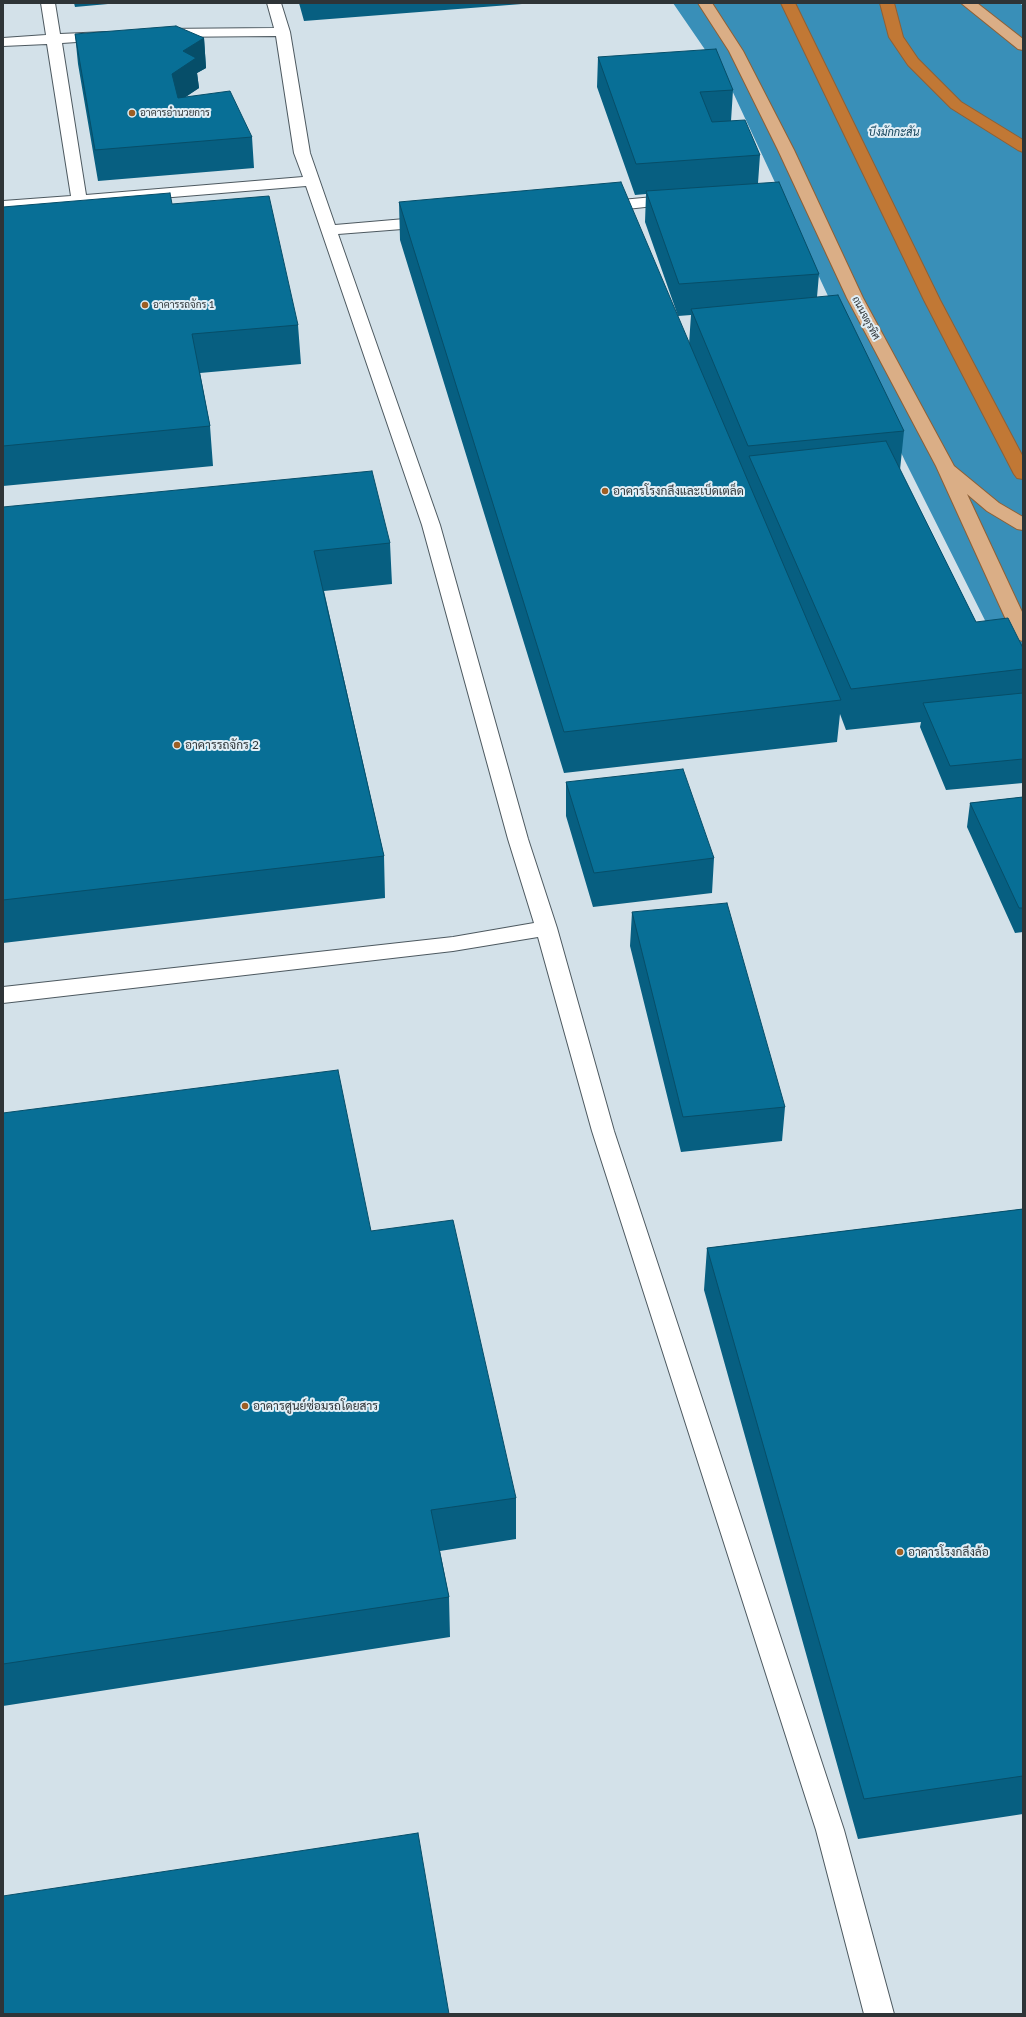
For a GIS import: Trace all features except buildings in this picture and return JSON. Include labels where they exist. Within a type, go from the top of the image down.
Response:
[{"type":"highway","points":[[788,3],[932,300],[1023,474]]},
{"type":"highway","points":[[887,3],[888,12],[896,37],[913,62],[956,106],[1023,147]]},
{"type":"highway","points":[[998,132],[1023,140]]},
{"type":"main road","name":"ถนนจตุรทิศ","points":[[705,3],[736,51],[786,150],[855,298],[945,466],[1023,635]]},
{"type":"main road","points":[[968,3],[1023,46]]},
{"type":"main road","points":[[945,466],[993,507],[1023,525]]},
{"type":"lane","points":[[48,3],[52,38],[79,199]]},
{"type":"lane","points":[[274,3],[283,32],[302,153],[330,230],[431,525],[518,839],[546,928],[603,1131],[830,1830],[879,2014]]},
{"type":"lane","points":[[146,34],[192,32],[283,32]]},
{"type":"lane","points":[[3,42],[122,35]]},
{"type":"lane","points":[[3,206],[313,182]]},
{"type":"lane","points":[[585,208],[688,199]]},
{"type":"lane","points":[[330,230],[441,220]]},
{"type":"lane","points":[[3,995],[454,944],[546,928]]},
{"type":"water","name":"บึงมักกะสัน","points":[[673,3],[1020,3],[1023,6],[1023,696],[905,461],[730,86]]},
{"type":"place","name":"อาคารอำนวยการ","points":[[132,113]]},
{"type":"place","name":"อาคารรถจักร 1","points":[[145,305]]},
{"type":"place","name":"อาคารโรงกลึงและเบ็ดเตล็ด","points":[[605,491]]},
{"type":"place","name":"อาคารรถจักร 2","points":[[177,745]]},
{"type":"place","name":"อาคารศูนย์ซ่อมรถโดยสาร","points":[[245,1406]]},
{"type":"place","name":"อาคารโรงกลึงล้อ","points":[[900,1552]]}]
